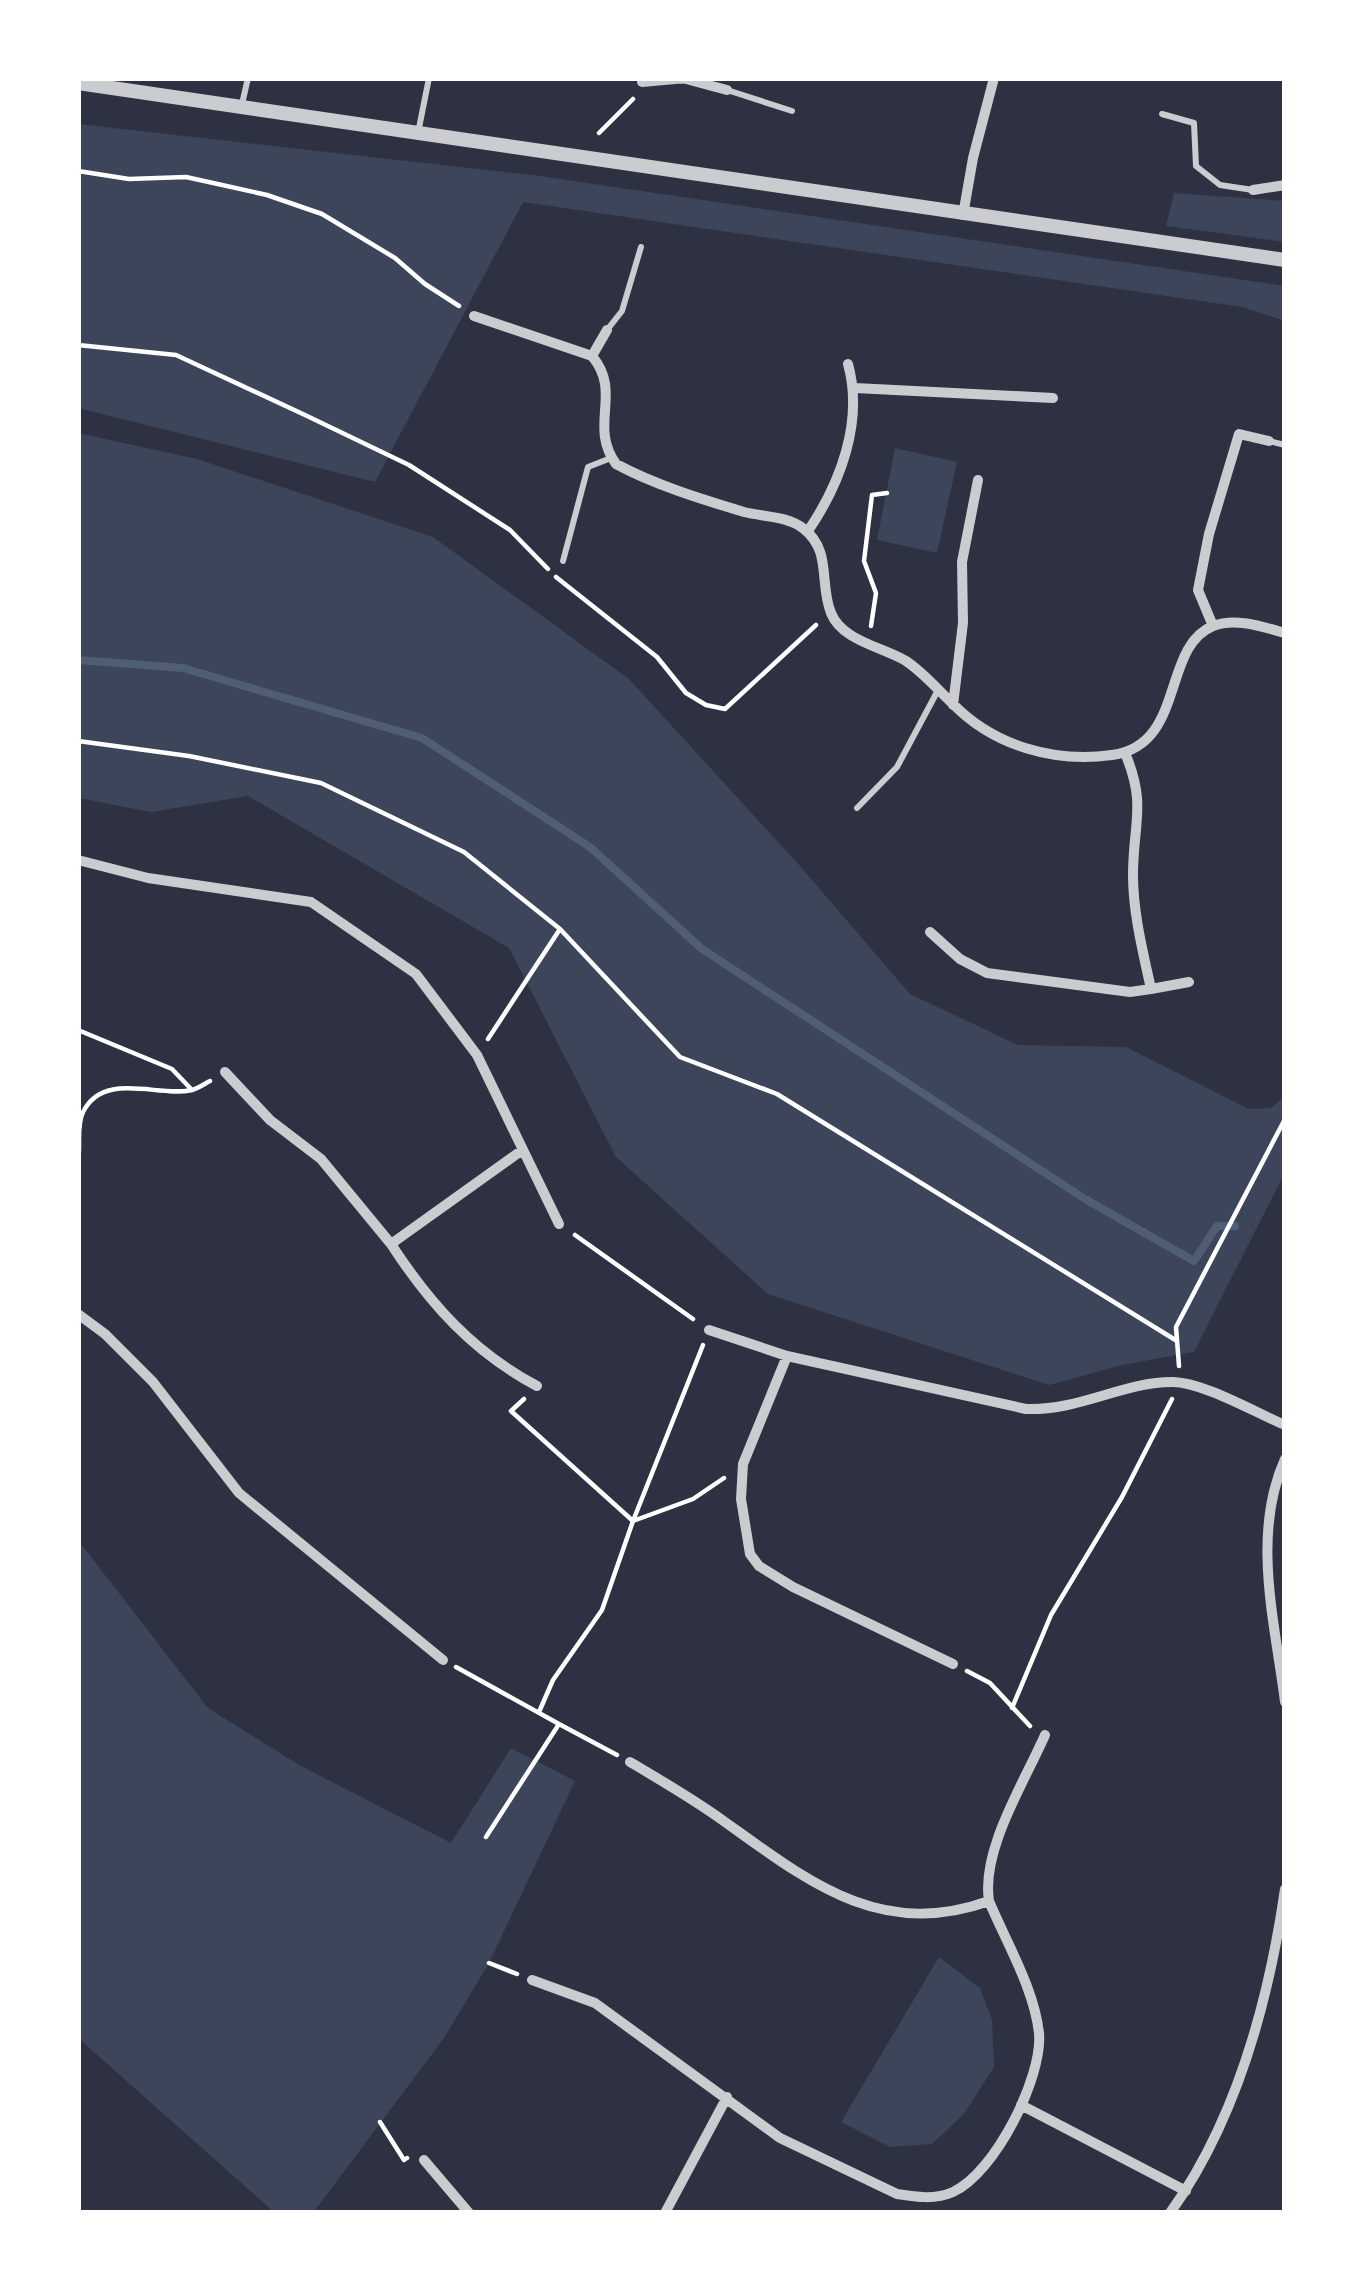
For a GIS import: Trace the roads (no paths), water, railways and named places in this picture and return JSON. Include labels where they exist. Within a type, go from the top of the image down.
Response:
[{"type":"street","points":[[640,81],[686,78],[727,90]]},
{"type":"street","points":[[963,214],[994,78]]},
{"type":"street","points":[[78,83],[1285,260]]},
{"type":"street","points":[[1252,190],[1285,185]]},
{"type":"street","points":[[474,316],[592,356],[603,369],[608,389],[602,425],[604,448],[611,458],[632,473],[746,512],[794,521],[808,531],[819,545],[831,615],[862,642],[905,660],[982,729],[1012,746],[1055,754],[1125,753],[1146,740],[1161,722],[1189,650],[1213,626],[1251,624],[1285,633]]},
{"type":"street","points":[[592,356],[607,330]]},
{"type":"street","points":[[808,531],[839,478],[855,388],[848,364]]},
{"type":"street","points":[[855,388],[1053,398]]},
{"type":"street","points":[[1213,626],[1198,590],[1239,434],[1269,441]]},
{"type":"street","points":[[953,705],[963,623],[962,562],[978,480]]},
{"type":"street","points":[[1125,753],[1137,782],[1141,811],[1133,879],[1151,989]]},
{"type":"street","points":[[78,860],[148,878],[310,902],[416,974],[477,1055],[559,1224]]},
{"type":"street","points":[[929,932],[960,959],[987,973],[1130,992],[1189,982]]},
{"type":"street","points":[[225,1072],[270,1120],[322,1159],[433,1305],[506,1369],[537,1385]]},
{"type":"street","points":[[391,1244],[521,1151]]},
{"type":"street","points":[[78,1314],[153,1382],[239,1492],[442,1660]]},
{"type":"street","points":[[709,1330],[787,1355],[1027,1409],[1055,1410],[1156,1384],[1181,1383],[1285,1425]]},
{"type":"street","points":[[787,1355],[743,1464],[750,1554],[759,1566],[793,1587],[953,1664]]},
{"type":"street","points":[[1285,1459],[1275,1481],[1265,1533],[1285,1702]]},
{"type":"street","points":[[532,1980],[595,2003],[780,2138],[871,2183],[918,2198],[952,2192],[971,2181],[988,2162],[1021,2105],[1040,2058],[1038,2028],[989,1901],[989,1860],[1045,1735]]},
{"type":"street","points":[[630,1762],[723,1820],[801,1877],[846,1899],[896,1913],[933,1916],[989,1901]]},
{"type":"street","points":[[1170,2213],[1214,2136],[1242,2065],[1276,1948],[1285,1889]]},
{"type":"street","points":[[664,2213],[727,2097]]},
{"type":"street","points":[[1021,2105],[1186,2191]]},
{"type":"street","points":[[424,2160],[469,2213]]},
{"type":"lane","points":[[242,107],[248,78]]},
{"type":"lane","points":[[418,135],[429,78]]},
{"type":"lane","points":[[727,90],[792,111]]},
{"type":"lane","points":[[1162,114],[1195,123],[1196,166],[1220,185],[1252,190]]},
{"type":"lane","points":[[607,330],[622,310],[641,247]]},
{"type":"lane","points":[[1269,441],[1285,445]]},
{"type":"lane","points":[[563,561],[588,466],[611,458]]},
{"type":"lane","points":[[857,808],[897,767],[939,689]]},
{"type":"waterway","points":[[78,660],[183,668],[422,738],[590,847],[702,949],[1085,1199],[1194,1261],[1217,1226],[1235,1226]]}]
